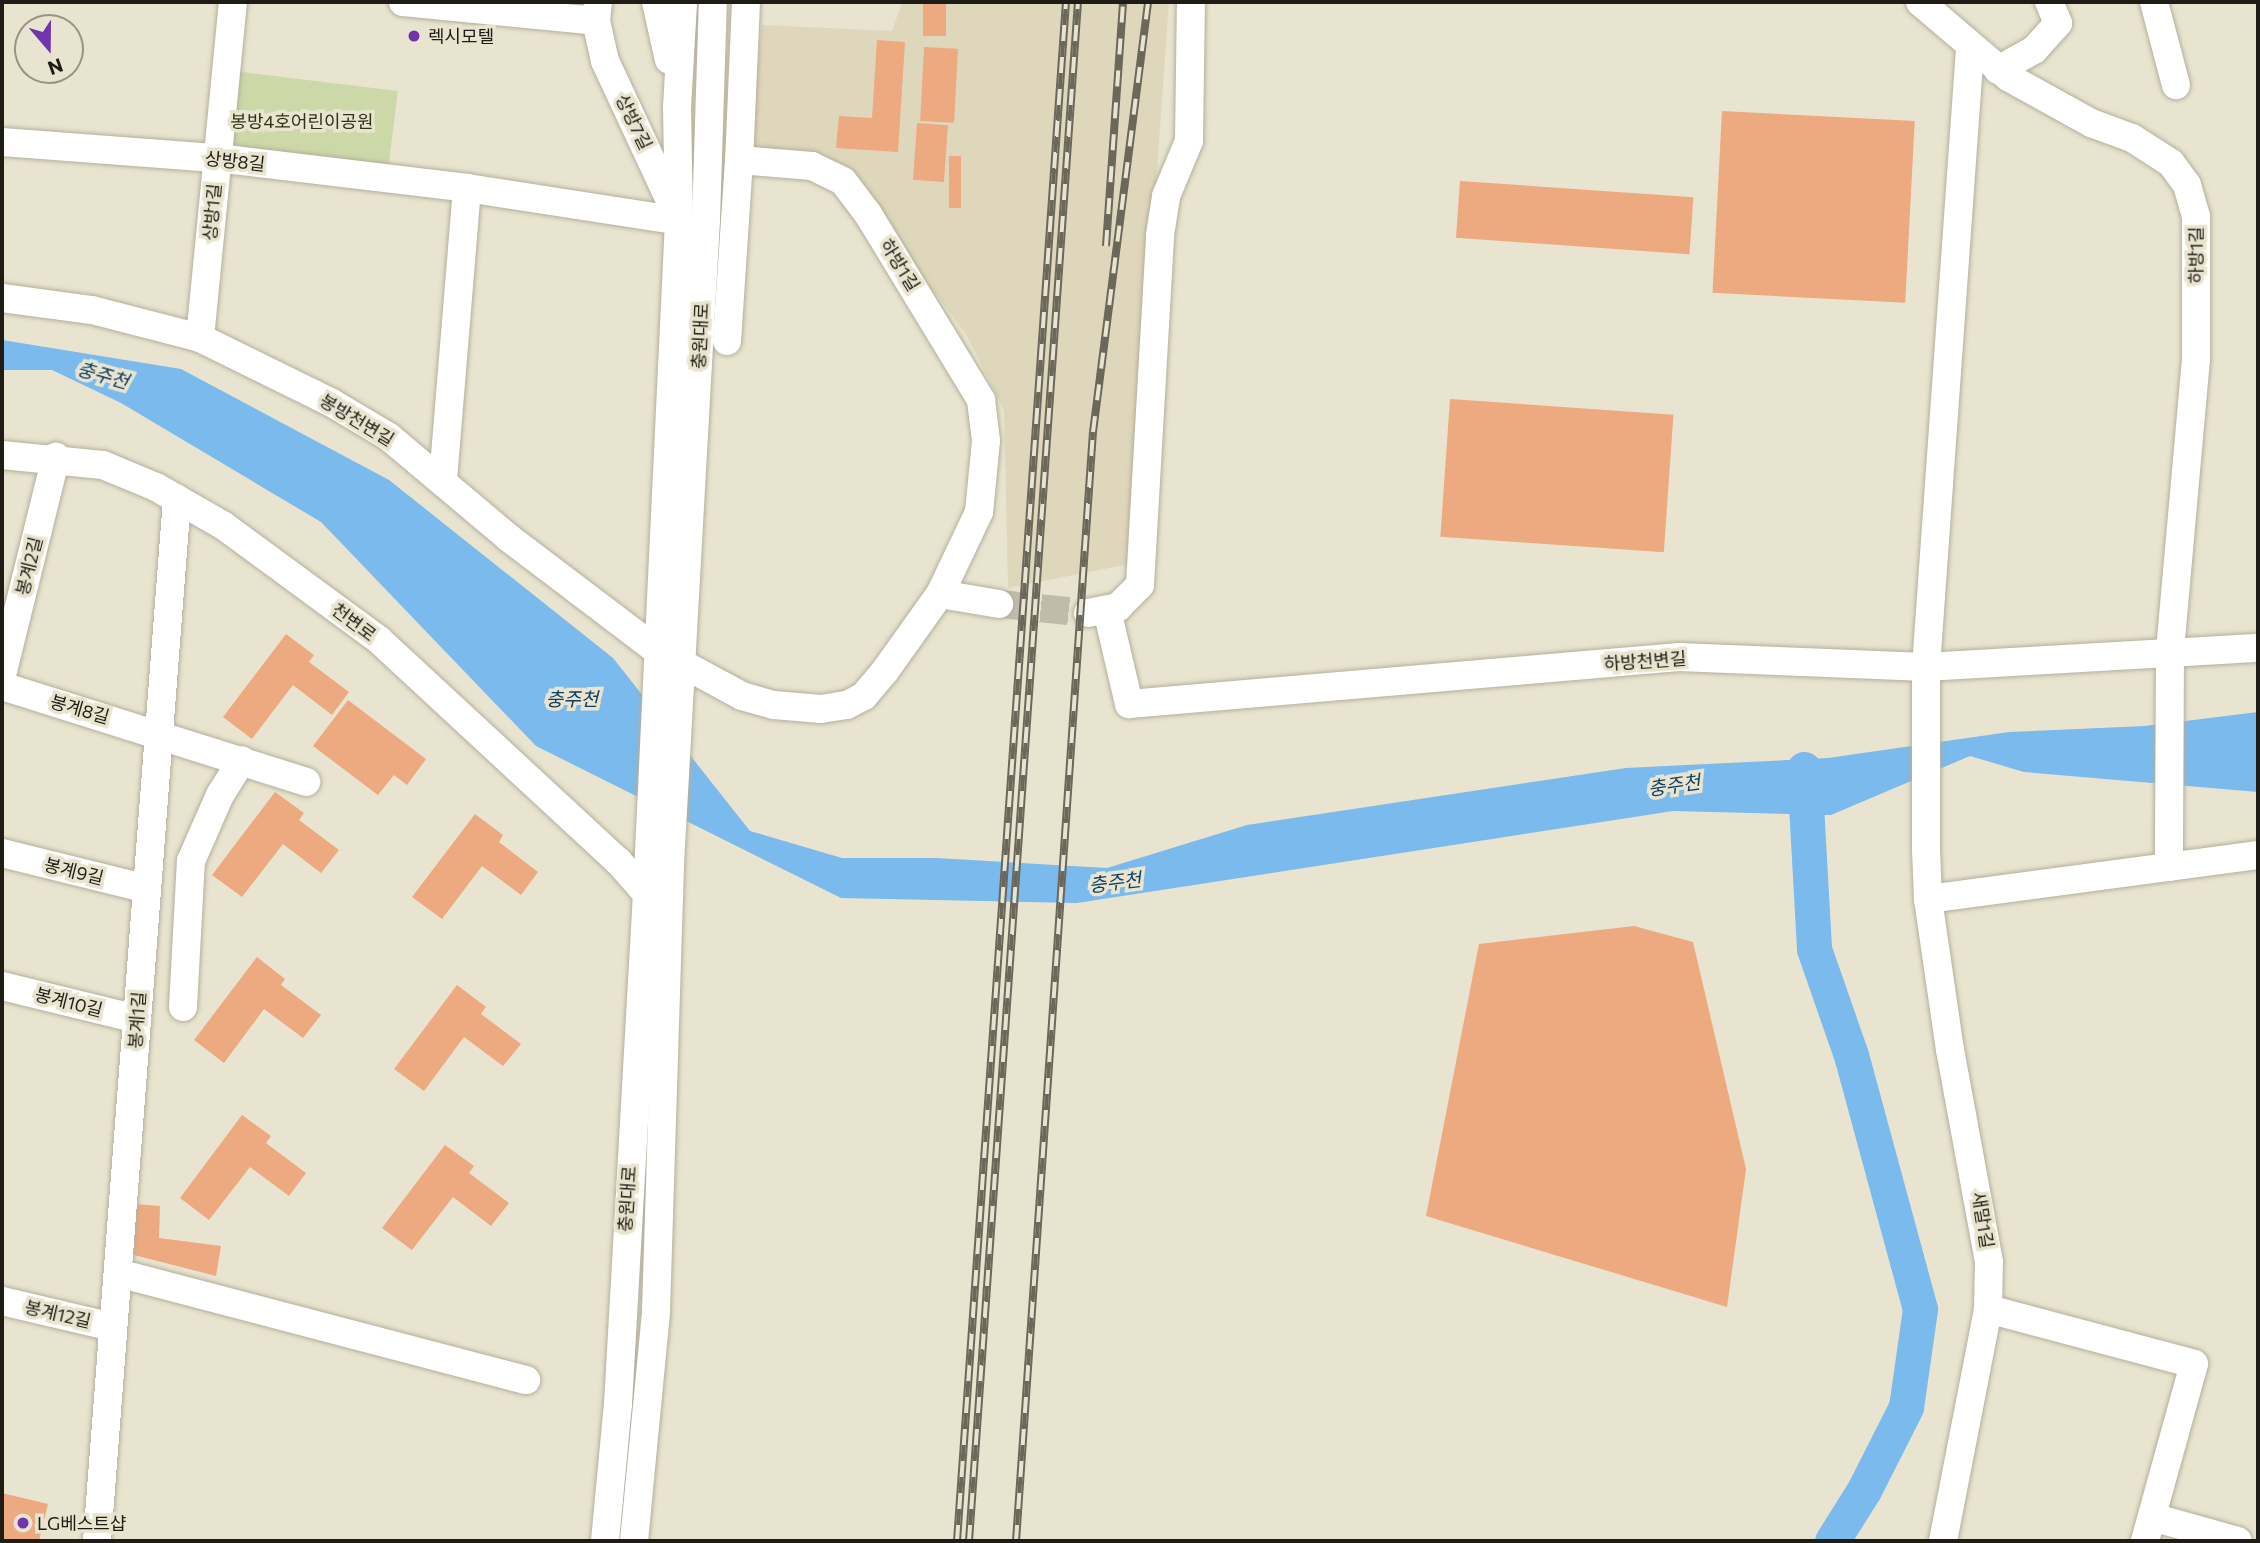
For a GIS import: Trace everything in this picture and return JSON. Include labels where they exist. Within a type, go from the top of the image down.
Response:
[{"type":"street","name":"상방1길","points":[[200,338],[233,2]]},
{"type":"street","name":"상방7길","points":[[403,2],[597,11],[605,61],[679,221]]},
{"type":"street","points":[[656,2],[677,107]]},
{"type":"street","name":"충원대로","points":[[669,663],[679,221],[677,107],[683,2]]},
{"type":"street","name":"충원대로","points":[[669,663],[706,220],[713,2]]},
{"type":"street","name":"하방천변길","points":[[1191,2],[1189,141],[1166,196],[1160,235],[1140,585],[1127,602],[1097,611],[1129,704],[1679,657],[1926,667],[2258,648]]},
{"type":"street","name":"하방1길","points":[[1920,2],[1998,70],[2091,123],[2132,138],[2171,163],[2187,185],[2196,216],[2196,359],[2170,653],[2169,867]]},
{"type":"street","points":[[1998,70],[2034,50],[2058,23],[2049,2]]},
{"type":"street","points":[[2154,2],[2176,85]]},
{"type":"street","points":[[727,341],[746,4]]},
{"type":"street","name":"새말1길","points":[[1943,1541],[1988,1310],[1989,1262],[1980,1196],[1950,1050],[1928,899],[1926,850],[1926,667],[1970,48]]},
{"type":"street","name":"상방8길","points":[[2,142],[217,158],[467,188],[679,221]]},
{"type":"street","name":"하방1길","points":[[669,663],[741,696],[774,705],[821,709],[848,705],[864,696],[885,671],[940,594],[979,512],[986,441],[981,400],[868,214],[843,181],[812,166],[739,160]]},
{"type":"street","points":[[443,480],[467,188]]},
{"type":"street","name":"봉방천변길","points":[[2,298],[92,310],[200,338],[332,403],[389,438],[443,480],[509,538],[669,663]]},
{"type":"street","name":"천변로","points":[[2,455],[56,457],[103,465],[177,499],[224,526],[379,640],[618,861],[647,894]]},
{"type":"street","name":"봉계2길","points":[[2,675],[56,457]]},
{"type":"street","name":"봉계1길","points":[[97,1541],[177,499]]},
{"type":"street","points":[[940,594],[999,604]]},
{"type":"street","points":[[659,860],[669,663]]},
{"type":"street","name":"봉계8길","points":[[2,686],[159,732],[306,782]]},
{"type":"street","points":[[184,1007],[191,861],[220,795],[242,760]]},
{"type":"street","name":"봉계9길","points":[[2,853],[147,889]]},
{"type":"street","points":[[1928,899],[2258,855]]},
{"type":"street","name":"충원대로","points":[[605,1541],[618,1404],[647,894],[659,860]]},
{"type":"street","name":"충원대로","points":[[634,1541],[656,1311],[659,860]]},
{"type":"street","name":"봉계10길","points":[[2,986],[137,1019]]},
{"type":"street","points":[[118,1273],[526,1380]]},
{"type":"street","name":"봉계12길","points":[[2,1301],[113,1327]]},
{"type":"street","points":[[1988,1310],[2194,1364],[2148,1529],[2238,1541]]},
{"type":"shaded area","points":[[902,2],[1169,2],[1129,564],[1008,588],[1004,410],[966,334],[842,172],[747,162],[762,25],[892,31]]},
{"type":"green space","name":"봉방4호어린이공원","points":[[234,71],[398,91],[388,172],[224,151]]},
{"type":"water","name":"충주천","points":[[2,340],[181,369],[389,480],[613,658],[750,831],[842,858],[936,858],[1107,868],[1247,825],[1626,768],[1828,758],[2009,732],[2145,726],[2258,712],[2258,792],[2024,772],[1970,756],[1831,815],[1673,811],[1077,903],[841,898],[536,746],[321,522],[121,403],[52,370],[2,370]]},
{"type":"building","points":[[923,2],[946,2],[946,36],[923,36]]},
{"type":"building","points":[[877,40],[905,42],[898,152],[836,148],[839,116],[872,118]]},
{"type":"building","points":[[924,47],[958,49],[954,123],[920,121]]},
{"type":"building","points":[[1722,111],[1915,121],[1905,303],[1712,293]]},
{"type":"building","points":[[917,123],[948,125],[944,182],[913,180]]},
{"type":"building","points":[[949,156],[961,156],[961,208],[949,208]]},
{"type":"building","points":[[1460,181],[1693,197],[1689,254],[1456,238]]},
{"type":"building","points":[[1450,399],[1673,415],[1664,552],[1440,537]]},
{"type":"building","points":[[286,634],[314,655],[309,662],[349,692],[332,715],[293,685],[252,739],[223,717]]},
{"type":"building","points":[[348,700],[426,759],[407,785],[394,775],[378,795],[313,746]]},
{"type":"building","points":[[275,792],[304,813],[299,820],[339,850],[321,873],[283,844],[242,897],[212,875]]},
{"type":"building","points":[[475,814],[503,835],[499,842],[538,872],[521,895],[482,866],[442,919],[412,897]]},
{"type":"building","points":[[1634,926],[1693,942],[1746,1169],[1727,1307],[1426,1216],[1479,944]]},
{"type":"building","points":[[257,957],[285,979],[281,985],[321,1015],[303,1038],[264,1009],[224,1063],[194,1040]]},
{"type":"building","points":[[457,985],[486,1007],[481,1014],[521,1044],[503,1066],[464,1037],[424,1091],[394,1069]]},
{"type":"building","points":[[242,1115],[271,1136],[266,1143],[306,1173],[289,1196],[250,1167],[209,1220],[180,1198]]},
{"type":"building","points":[[445,1145],[474,1166],[469,1173],[509,1203],[491,1226],[453,1197],[412,1250],[382,1228]]},
{"type":"building","points":[[135,1204],[160,1206],[159,1238],[221,1246],[216,1276],[134,1255]]},
{"type":"building","name":"LG베스트샵","points":[[2,1493],[48,1504],[39,1541],[2,1541]]},
{"type":"waterway","points":[[1804,769],[1814,949],[1851,1055],[1920,1309],[1906,1407],[1864,1490],[1832,1541]]},
{"type":"tunnel","points":[[999,604],[1088,613]]},
{"type":"railway","points":[[957,1541],[1066,2]]},
{"type":"railway","points":[[969,1541],[1078,2]]},
{"type":"railway","points":[[1106,246],[1123,2]]},
{"type":"railway","points":[[1016,1541],[1093,432],[1148,2]]},
{"type":"place","name":"렉시모텔","points":[[414,36]]},
{"type":"place","name":"LG베스트샵","points":[[23,1523]]}]
